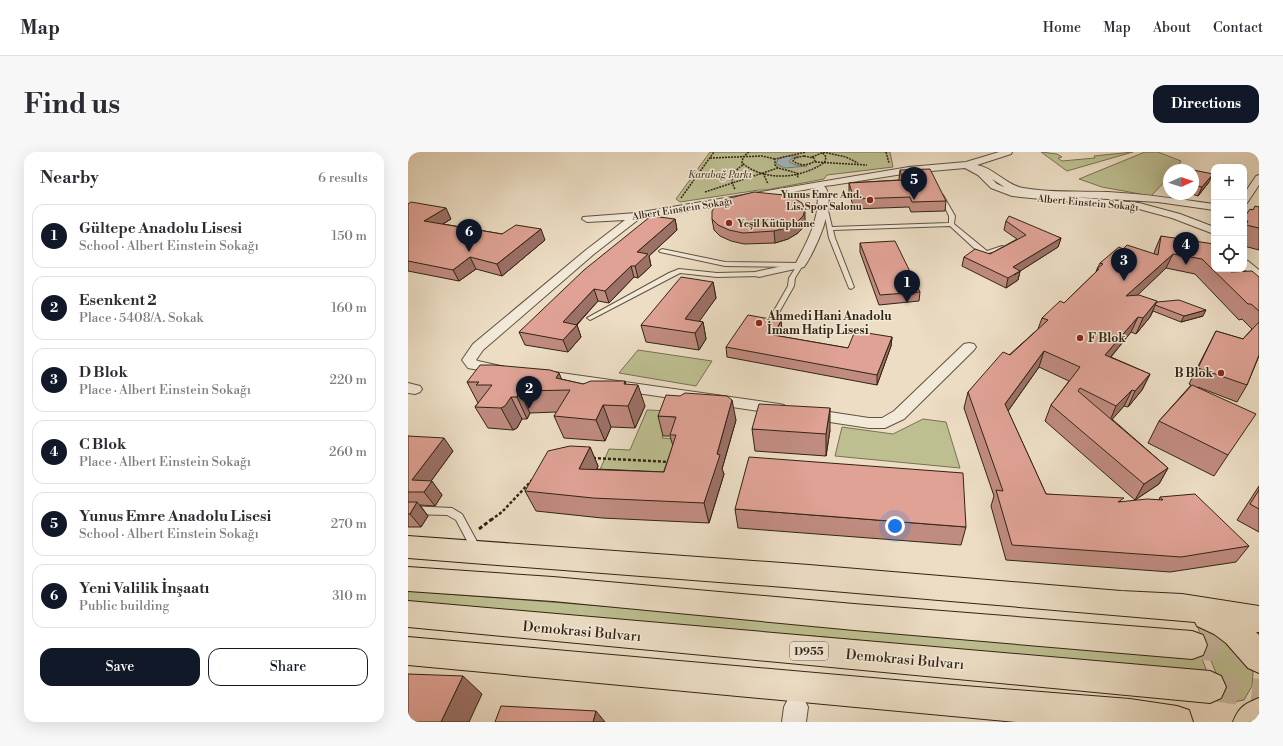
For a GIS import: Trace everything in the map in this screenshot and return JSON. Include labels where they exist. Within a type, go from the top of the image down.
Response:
[{"type":"highway","points":[[408,547],[474,544],[824,578],[1121,604],[1182,607],[1259,619]]},
{"type":"highway","points":[[408,578],[553,589],[870,618],[1192,645]]},
{"type":"highway","points":[[1182,607],[1259,602]]},
{"type":"highway","points":[[1182,607],[1227,625],[1246,640],[1259,658]]},
{"type":"highway","name":"Demokrasi Bulvarı","points":[[408,614],[1210,687]]},
{"type":"highway","points":[[408,651],[952,701],[1130,715],[1177,722]]},
{"type":"highway","points":[[1249,722],[1259,714]]},
{"type":"street","points":[[967,165],[1008,152]]},
{"type":"street","name":"Albert Einstein Sokağı","points":[[967,165],[981,173],[994,186],[1015,194],[1139,206],[1165,212],[1211,230]]},
{"type":"street","name":"Albert Einstein Sokağı","points":[[588,219],[636,216],[909,170],[967,165],[981,168],[1018,190],[1038,193],[1137,197],[1211,207]]},
{"type":"street","points":[[1245,200],[1259,178]]},
{"type":"street","points":[[759,274],[800,265],[815,237],[822,217],[825,200],[822,189],[815,185]]},
{"type":"street","points":[[511,371],[473,365],[469,360],[478,346],[590,252],[636,216]]},
{"type":"street","points":[[1247,266],[1259,276]]},
{"type":"street","points":[[526,373],[869,423],[885,423],[899,415],[969,347]]},
{"type":"lane","points":[[940,192],[952,216],[951,224]]},
{"type":"lane","points":[[825,200],[826,216],[832,238],[851,287]]},
{"type":"lane","points":[[830,229],[951,224],[961,231],[976,247],[986,253],[1002,248]]},
{"type":"lane","points":[[662,251],[725,264],[800,265]]},
{"type":"lane","points":[[774,316],[791,286],[792,278],[800,265]]},
{"type":"lane","points":[[590,318],[679,271],[717,275],[759,274]]},
{"type":"lane","points":[[408,510],[450,510],[459,517],[474,544]]},
{"type":"path","points":[[686,198],[679,200],[714,152]]},
{"type":"path","points":[[743,158],[749,152]]},
{"type":"path","points":[[710,158],[743,158],[762,156],[775,159],[806,152]]},
{"type":"path","points":[[743,158],[744,164],[747,168],[763,174],[782,176],[810,172],[820,167],[825,162],[826,157],[823,152]]},
{"type":"path","points":[[867,165],[860,164],[825,162],[815,162],[802,165],[793,161],[797,157],[811,157],[823,152],[846,157],[860,164],[870,177]]},
{"type":"path","points":[[886,152],[889,166]]},
{"type":"path","points":[[811,157],[815,160],[815,162]]},
{"type":"path","points":[[775,159],[775,164],[778,168]]},
{"type":"path","points":[[744,164],[733,173],[731,178],[732,183],[744,199]]},
{"type":"path","points":[[702,193],[778,168],[793,171],[797,174],[803,187]]},
{"type":"path","points":[[590,458],[674,463]]},
{"type":"path","points":[[474,544],[536,475]]},
{"type":"green space","name":"Karabağ Parkı","points":[[710,152],[890,152],[893,167],[827,175],[824,179],[766,190],[680,202],[676,199]]},
{"type":"green space","points":[[1041,152],[1057,154],[1062,157],[1058,158],[1062,161],[1133,152],[1067,171]]},
{"type":"green space","points":[[1145,152],[1158,152],[1181,161],[1179,164],[1163,164],[1163,183],[1151,196],[1102,187],[1079,179]]},
{"type":"green space","points":[[638,350],[712,361],[696,386],[619,373]]},
{"type":"green space","points":[[647,410],[672,411],[662,438],[675,439],[659,484],[595,481],[609,449],[630,450]]},
{"type":"green space","points":[[923,419],[946,422],[960,468],[835,456],[842,427],[893,434]]},
{"type":"green space","points":[[408,591],[641,609],[1083,647],[1202,659],[1208,674],[825,637],[408,603]]},
{"type":"green space","points":[[1196,623],[1210,626],[1249,661],[1253,673],[1252,686],[1244,700],[1228,703]]},
{"type":"water","points":[[788,156],[799,156],[791,159],[789,162],[796,165],[807,166],[785,168],[776,164],[778,159]]},
{"type":"building","points":[[930,169],[946,201],[912,202],[910,197],[854,199],[849,183],[903,180],[900,170]]},
{"type":"building","points":[[1199,171],[1211,174],[1211,176],[1202,187],[1199,186]]},
{"type":"building","points":[[754,192],[784,195],[794,198],[802,203],[805,210],[803,216],[787,228],[774,231],[743,233],[729,230],[718,225],[712,219],[712,211],[717,205],[726,199]]},
{"type":"building","points":[[411,202],[446,208],[424,221],[502,234],[516,225],[541,229],[497,264],[470,257],[453,270],[408,261],[408,204]]},
{"type":"building","points":[[1255,206],[1259,207],[1259,228],[1247,225],[1247,214],[1250,209],[1253,210]]},
{"type":"building","points":[[651,216],[675,219],[637,252],[648,254],[635,266],[631,266],[605,291],[594,289],[563,322],[577,325],[563,340],[519,332],[584,270]]},
{"type":"building","points":[[1009,216],[1061,238],[1013,267],[1020,271],[1008,278],[964,257],[975,249],[990,254],[1026,235],[1006,221]]},
{"type":"building","points":[[1161,236],[1211,244],[1211,268],[1202,259],[1173,254],[1126,296],[1139,295],[1157,301],[1143,318],[1138,317],[1105,355],[1150,374],[1135,391],[1132,390],[1116,406],[1080,388],[1078,391],[1168,468],[1144,484],[1051,405],[1080,367],[1044,351],[1005,404],[1046,494],[1124,498],[1118,502],[1147,499],[1163,500],[1160,497],[1195,494],[1249,546],[1181,557],[1012,545],[996,490],[1003,491],[968,392],[1003,352],[1010,355],[1048,320],[1042,318],[1060,301],[1064,303],[1099,269],[1097,269],[1103,264],[1100,263],[1119,247],[1123,249],[1127,245],[1158,255]]},
{"type":"building","points":[[895,241],[920,292],[880,295],[860,243]]},
{"type":"building","points":[[1252,271],[1259,277],[1259,311],[1251,304],[1248,304],[1215,272]]},
{"type":"building","points":[[681,277],[713,282],[685,319],[703,322],[695,333],[641,325]]},
{"type":"building","points":[[1179,300],[1206,310],[1184,316],[1155,305],[1157,302]]},
{"type":"building","points":[[748,315],[781,321],[773,335],[848,348],[855,331],[892,337],[877,375],[726,347]]},
{"type":"building","points":[[1259,322],[1259,355],[1247,385],[1198,368],[1216,331],[1243,339]]},
{"type":"building","points":[[480,365],[550,370],[559,373],[556,378],[583,384],[591,381],[625,381],[624,384],[638,385],[628,406],[603,405],[596,420],[554,416],[570,390],[519,391],[517,397],[511,397],[505,406],[501,408],[475,407],[492,385],[476,385],[479,382],[467,382]]},
{"type":"building","points":[[1192,385],[1256,414],[1228,455],[1159,421]]},
{"type":"building","points":[[685,393],[727,396],[732,400],[717,454],[720,455],[704,503],[593,498],[525,491],[548,451],[570,446],[590,447],[579,469],[664,472],[676,435],[670,435],[676,417],[658,416],[666,395],[680,396]]},
{"type":"building","points":[[759,404],[830,408],[826,434],[752,429]]},
{"type":"building","points":[[408,436],[444,438],[412,480],[432,481],[424,492],[408,492]]},
{"type":"building","points":[[749,457],[963,473],[966,527],[735,509]]},
{"type":"building","points":[[1259,490],[1259,509],[1250,504]]},
{"type":"building","points":[[408,502],[417,502],[410,514],[408,514]]},
{"type":"building","points":[[408,674],[463,676],[441,722],[408,722]]},
{"type":"building","points":[[501,706],[596,711],[593,722],[495,722]]},
{"type":"tunnel","points":[[1192,645],[1259,651]]},
{"type":"tunnel","points":[[1210,687],[1259,693]]},
{"type":"place","name":"Yunus Emre And. Lis. Spor Salonu","points":[[870,200]]},
{"type":"place","name":"Yunus Emre Anadolu Lisesi","points":[[914,200]]},
{"type":"place","name":"Yeşil Kütüphane","points":[[729,223]]},
{"type":"place","name":"Yeni Valilik İnşaatı","points":[[469,252]]},
{"type":"place","name":"C Blok","points":[[1186,265]]},
{"type":"place","name":"D Blok","points":[[1124,281]]},
{"type":"place","name":"Gültepe Anadolu Lisesi","points":[[907,303]]},
{"type":"place","name":"Ahmedi Hani Anadolu İmam Hatip Lisesi","points":[[759,323]]},
{"type":"place","name":"F Blok","points":[[1080,338]]},
{"type":"place","name":"B Blok","points":[[1221,373]]},
{"type":"place","name":"Esenkent 2","points":[[529,409]]}]
